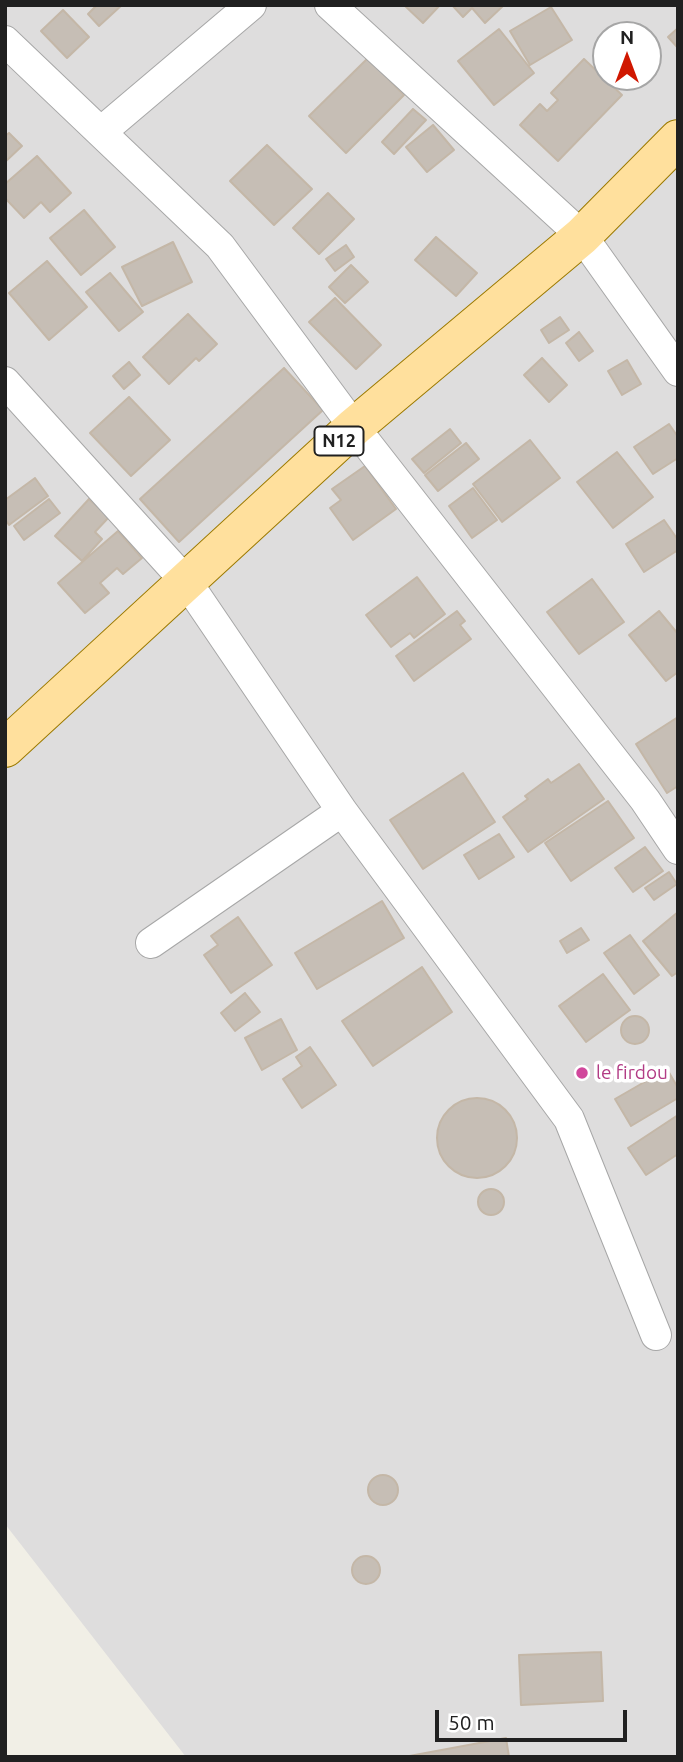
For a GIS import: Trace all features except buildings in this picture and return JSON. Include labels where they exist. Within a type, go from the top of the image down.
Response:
[{"type":"main road","name":"N12","points":[[5,748],[188,584],[354,427],[582,236],[678,139]]},
{"type":"street","points":[[101,132],[251,5]]},
{"type":"street","points":[[330,5],[582,236],[678,371]]},
{"type":"street","points":[[5,41],[220,246],[354,427],[645,800],[678,849]]},
{"type":"street","points":[[6,385],[188,584],[342,811],[569,1119],[656,1335]]},
{"type":"street","points":[[151,943],[342,811]]},
{"type":"shaded area","points":[[5,5],[678,5],[678,1757],[186,1757],[5,1524]]},
{"type":"place","name":"le firdou","points":[[582,1073]]}]
